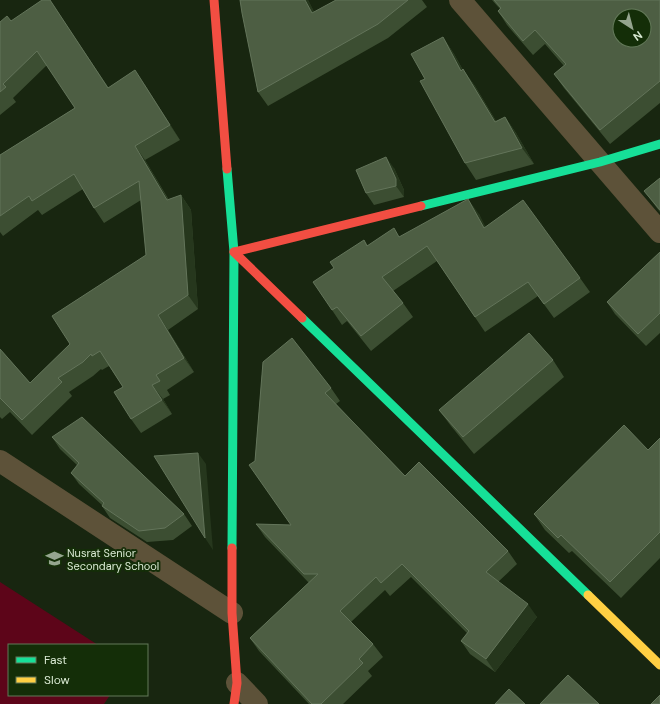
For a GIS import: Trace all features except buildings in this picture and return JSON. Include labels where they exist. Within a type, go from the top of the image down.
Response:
[{"type":"street","points":[[214,0],[234,252],[232,613],[235,694],[257,704]]},
{"type":"street","points":[[460,0],[660,232]]},
{"type":"street","points":[[234,252],[600,162],[660,144]]},
{"type":"street","points":[[234,252],[660,665]]},
{"type":"street","points":[[0,461],[232,613]]},
{"type":"shaded area","points":[[0,582],[96,644],[8,644],[8,696],[109,696],[104,704],[0,704]]},
{"type":"traffic: fast","points":[[421,206],[600,162],[660,144]]},
{"type":"traffic: fast","points":[[227,169],[234,252],[232,548]]},
{"type":"traffic: fast","points":[[302,318],[588,595]]},
{"type":"traffic: slow","points":[[588,595],[660,665]]},
{"type":"traffic: jam","points":[[214,0],[227,169]]},
{"type":"traffic: jam","points":[[234,252],[421,206]]},
{"type":"traffic: jam","points":[[234,252],[302,318]]},
{"type":"traffic: jam","points":[[232,548],[232,613],[237,683],[234,704]]},
{"type":"place","name":"Nusrat Senior Secondary School","points":[[54,559]]}]
